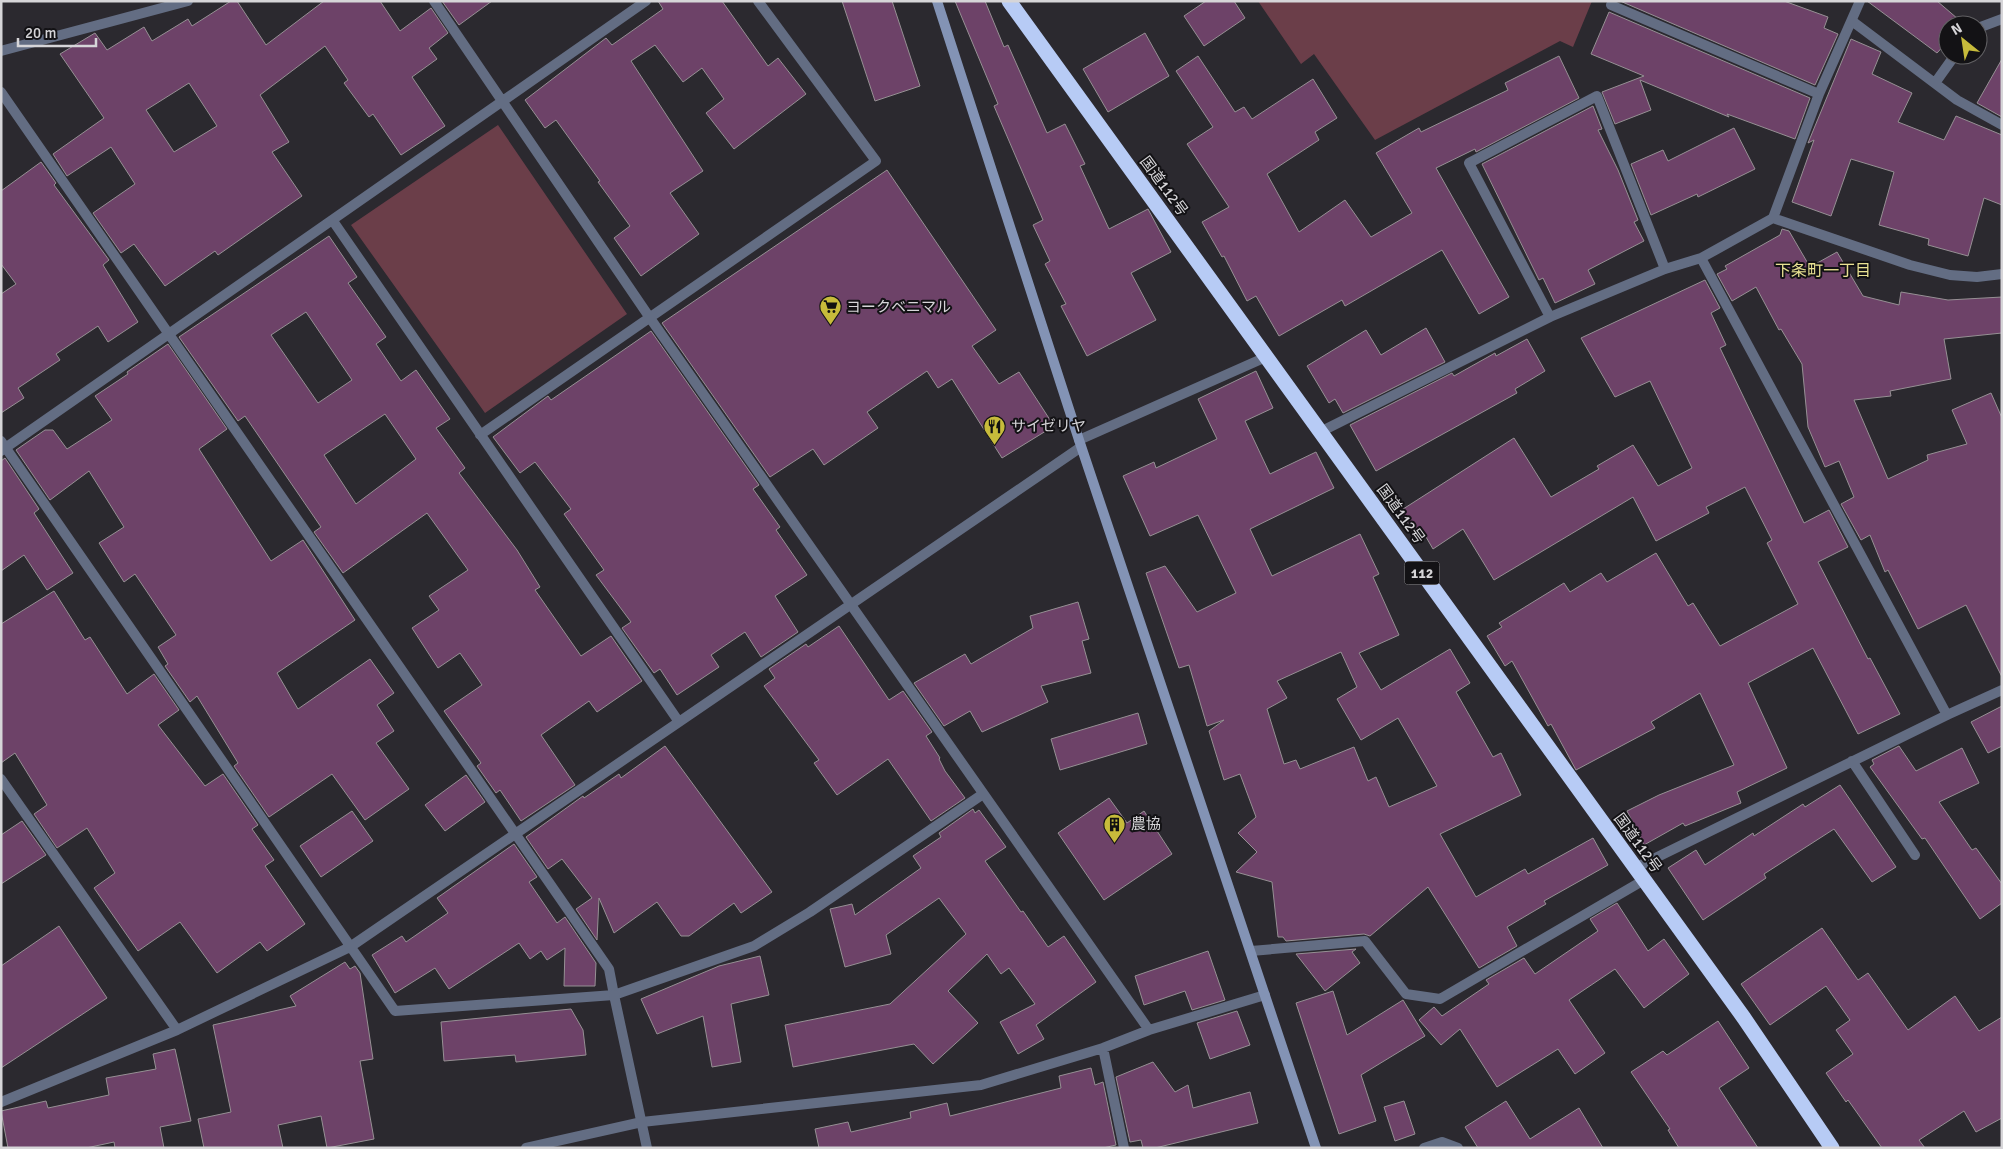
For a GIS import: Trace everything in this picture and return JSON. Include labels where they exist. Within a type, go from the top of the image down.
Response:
[{"type":"highway","name":"国道112号","points":[[1009,1],[1744,1018],[1832,1148]]},
{"type":"street","points":[[1,51],[188,1]]},
{"type":"street","points":[[434,1],[650,318],[1149,1030]]},
{"type":"street","points":[[646,1],[333,221],[3,447],[395,1011],[614,995],[754,946],[810,912],[983,794]]},
{"type":"street","points":[[480,435],[876,161],[758,1]]},
{"type":"street","points":[[937,1],[1080,444],[1316,1148]]},
{"type":"street","points":[[1320,432],[1550,317],[1665,269],[1701,258],[1773,218],[1819,94],[1860,1]]},
{"type":"street","points":[[1611,6],[1819,94]]},
{"type":"street","points":[[1988,24],[2002,19]]},
{"type":"street","points":[[1852,21],[1957,100],[2002,125]]},
{"type":"street","points":[[1935,84],[1948,65]]},
{"type":"street","points":[[1,92],[609,969],[647,1148]]},
{"type":"street","points":[[1550,317],[1469,163],[1597,96],[1665,269]]},
{"type":"street","points":[[1773,218],[1910,265],[1950,275],[1977,277],[2002,274]]},
{"type":"street","points":[[333,221],[679,722]]},
{"type":"street","points":[[1701,258],[1947,715]]},
{"type":"street","points":[[1,1102],[177,1030],[350,947],[852,605],[1080,444],[1266,357]]},
{"type":"street","points":[[1250,951],[1365,941],[1406,994],[1440,1000],[1639,874],[1852,761],[2002,690]]},
{"type":"street","points":[[1852,761],[1915,855]]},
{"type":"street","points":[[1,779],[177,1030]]},
{"type":"street","points":[[526,1148],[642,1122],[981,1085],[1103,1048],[1149,1030],[1266,995]]},
{"type":"street","points":[[1103,1048],[1124,1148]]},
{"type":"street","points":[[1424,1148],[1442,1142],[1458,1148]]},
{"type":"shaded area","points":[[1258,1],[1592,1],[1573,47],[1560,41],[1375,140],[1314,54],[1301,64]]},
{"type":"shaded area","points":[[498,125],[627,314],[485,413],[351,225]]},
{"type":"building","points":[[231,1],[237,1],[266,45],[324,1],[380,1],[400,31],[431,8],[448,33],[429,48],[437,59],[412,77],[445,126],[401,155],[373,114],[369,117],[344,83],[348,80],[325,46],[260,95],[289,142],[272,152],[302,196],[218,255],[215,251],[165,286],[134,244],[121,253],[93,213],[135,184],[111,147],[67,176],[53,154],[104,118],[60,54],[95,33],[107,50],[144,27],[152,41],[188,19],[192,26]],"holes":[[[189,83],[217,126],[174,152],[146,110]]]},
{"type":"building","points":[[442,1],[492,1],[459,25]]},
{"type":"building","points":[[658,1],[722,1],[768,66],[778,58],[806,94],[734,149],[706,113],[724,99],[702,68],[683,82],[655,45],[631,61],[703,171],[670,193],[699,234],[641,276],[614,238],[630,226],[556,120],[545,128],[525,100],[606,38],[612,45],[663,9]]},
{"type":"building","points":[[842,1],[892,1],[920,86],[875,101]]},
{"type":"building","points":[[955,1],[985,1],[1004,47],[1008,45],[1047,133],[1065,124],[1085,164],[1080,166],[1109,229],[1148,209],[1171,252],[1131,273],[1156,320],[1087,356],[1061,306],[1066,304],[1045,264],[1050,261],[1033,225],[1043,220],[994,106],[998,104]]},
{"type":"building","points":[[1206,1],[1234,1],[1245,18],[1204,46],[1184,16]]},
{"type":"building","points":[[1620,1],[1784,1],[1828,17],[1824,28],[1838,34],[1815,85]]},
{"type":"building","points":[[1867,1],[1937,1],[1953,15],[1938,15],[1937,53]]},
{"type":"building","points":[[1609,12],[1810,98],[1795,139],[1727,114],[1729,117],[1640,80],[1651,110],[1615,124],[1602,92],[1644,76],[1591,54]]},
{"type":"building","points":[[1145,33],[1169,76],[1108,112],[1083,69]]},
{"type":"building","points":[[1851,39],[1881,52],[1872,74],[1912,93],[1898,122],[1944,140],[1956,116],[2002,135],[2002,205],[1984,198],[1968,256],[1928,245],[1929,239],[1879,225],[1894,172],[1851,159],[1831,216],[1792,202],[1814,140],[1808,143]]},
{"type":"building","points":[[1198,56],[1235,112],[1244,107],[1252,119],[1313,79],[1337,118],[1315,132],[1319,140],[1267,174],[1299,232],[1345,200],[1371,237],[1412,213],[1376,153],[1419,128],[1421,132],[1508,90],[1505,83],[1559,56],[1579,98],[1476,152],[1475,149],[1436,168],[1509,297],[1479,314],[1442,250],[1345,306],[1342,300],[1279,336],[1256,296],[1247,301],[1224,256],[1222,257],[1202,222],[1229,207],[1187,144],[1213,127],[1176,71]]},
{"type":"building","points":[[2002,59],[2002,117],[1977,103]]},
{"type":"building","points":[[1593,106],[1602,129],[1598,130],[1618,170],[1638,220],[1634,222],[1644,241],[1588,270],[1595,284],[1555,303],[1543,278],[1539,280],[1482,164]]},
{"type":"building","points":[[1734,128],[1755,169],[1698,197],[1697,194],[1651,215],[1631,164],[1663,150],[1668,161]]},
{"type":"building","points":[[41,162],[56,183],[54,185],[109,260],[103,265],[138,322],[108,342],[98,326],[56,354],[60,360],[18,388],[24,398],[1,413],[1,294],[16,284],[1,264],[1,191]]},
{"type":"building","name":"ヨークベニマル","points":[[887,170],[996,330],[972,346],[999,384],[1019,372],[1054,426],[1002,458],[952,379],[938,388],[927,371],[867,412],[878,428],[824,465],[813,449],[770,477],[662,323]]},
{"type":"building","points":[[1782,229],[1789,231],[1810,267],[1837,252],[1863,296],[1899,305],[1901,292],[1948,300],[2002,297],[2002,333],[1944,339],[1951,379],[1890,391],[1891,396],[1854,400],[1888,479],[1928,460],[1927,455],[1967,444],[1952,410],[1991,393],[2002,418],[2002,677],[1966,605],[1918,629],[1888,570],[1885,572],[1870,535],[1861,540],[1841,504],[1854,497],[1839,461],[1825,467],[1808,427],[1802,364],[1781,329],[1779,330],[1756,287],[1732,301],[1717,274],[1727,269],[1725,266],[1780,235]]},
{"type":"building","points":[[329,236],[357,277],[348,283],[386,337],[376,344],[401,381],[416,370],[450,419],[436,428],[465,468],[459,473],[517,550],[540,587],[535,590],[581,656],[611,636],[642,681],[597,712],[589,701],[541,735],[575,785],[521,821],[500,790],[496,793],[477,766],[481,763],[444,711],[482,685],[460,653],[438,668],[412,628],[439,610],[429,596],[468,570],[427,513],[343,573],[314,532],[321,527],[245,416],[238,421],[179,337]],"holes":[[[306,312],[352,380],[318,403],[271,335]],[[385,414],[416,459],[356,504],[324,455]]]},
{"type":"building","points":[[1705,280],[1720,308],[1711,313],[1726,345],[1720,348],[1804,523],[1829,510],[1848,547],[1818,562],[1868,659],[1870,658],[1900,714],[1858,734],[1813,648],[1748,683],[1787,768],[1737,792],[1741,803],[1685,826],[1683,823],[1644,845],[1627,811],[1659,795],[1734,765],[1700,693],[1651,722],[1655,728],[1576,770],[1551,724],[1548,726],[1512,661],[1505,666],[1487,636],[1502,627],[1499,623],[1564,583],[1570,592],[1601,573],[1607,582],[1656,553],[1688,606],[1693,603],[1720,646],[1798,604],[1767,543],[1772,540],[1745,487],[1706,507],[1709,513],[1656,541],[1633,497],[1494,580],[1463,529],[1433,549],[1426,537],[1420,541],[1400,511],[1514,438],[1551,497],[1599,469],[1597,466],[1633,445],[1658,486],[1692,468],[1650,381],[1615,397],[1581,338]]},
{"type":"building","points":[[1426,328],[1445,362],[1343,413],[1335,399],[1329,403],[1307,366],[1366,330],[1381,355]]},
{"type":"building","points":[[651,331],[759,485],[753,489],[780,527],[776,530],[807,575],[775,596],[798,632],[761,657],[745,632],[711,655],[719,667],[677,695],[660,669],[654,673],[622,628],[631,622],[596,575],[604,570],[564,514],[571,509],[535,462],[520,473],[493,437],[548,396],[551,400]]},
{"type":"building","points":[[1527,339],[1545,371],[1515,389],[1517,393],[1376,471],[1350,425],[1452,373],[1454,376],[1495,353],[1496,356]]},
{"type":"building","points":[[168,344],[227,429],[199,449],[271,561],[303,540],[355,620],[277,673],[298,709],[370,659],[394,693],[377,705],[394,731],[376,743],[409,789],[365,820],[332,774],[269,817],[234,766],[238,763],[197,696],[190,702],[165,666],[168,664],[158,647],[176,635],[135,574],[124,582],[99,543],[124,527],[89,471],[50,500],[16,450],[45,430],[53,430],[67,449],[112,420],[95,396]]},
{"type":"building","points":[[1256,371],[1273,408],[1245,421],[1270,474],[1316,452],[1334,488],[1250,529],[1272,576],[1360,534],[1379,574],[1373,577],[1399,635],[1359,653],[1381,690],[1450,649],[1470,683],[1456,692],[1493,757],[1501,753],[1521,795],[1440,834],[1476,897],[1525,869],[1528,874],[1593,838],[1608,865],[1544,901],[1546,904],[1507,927],[1517,946],[1479,968],[1428,887],[1370,936],[1364,934],[1286,941],[1283,937],[1278,937],[1272,882],[1236,872],[1257,852],[1238,833],[1256,817],[1240,774],[1224,780],[1209,731],[1224,720],[1207,726],[1189,665],[1179,668],[1146,573],[1165,566],[1197,612],[1236,593],[1198,515],[1150,536],[1123,476],[1154,462],[1156,468],[1217,439],[1198,399]],"holes":[[[1341,652],[1357,687],[1337,699],[1361,740],[1398,718],[1437,786],[1389,807],[1376,777],[1368,781],[1354,747],[1300,769],[1296,760],[1284,764],[1267,709],[1287,698],[1277,681]]]},
{"type":"building","points":[[5,458],[39,509],[34,513],[73,573],[47,590],[24,555],[1,571],[1,461]]},
{"type":"building","points":[[54,591],[85,640],[90,637],[127,694],[154,674],[179,710],[158,725],[205,786],[223,774],[258,825],[252,829],[274,860],[265,866],[305,924],[267,951],[260,942],[217,973],[180,922],[138,951],[94,888],[115,873],[87,828],[57,848],[34,814],[47,805],[15,753],[1,763],[1,624]]},
{"type":"building","points":[[1078,602],[1089,639],[1082,641],[1091,673],[1041,686],[1048,702],[982,732],[970,711],[944,726],[914,683],[965,654],[971,664],[1033,628],[1030,616]]},
{"type":"building","points":[[839,626],[889,700],[903,691],[932,732],[926,736],[940,758],[945,771],[965,798],[931,821],[888,759],[837,795],[814,763],[819,760],[764,686],[775,678],[769,669],[806,644],[808,647]]},
{"type":"building","points":[[2002,706],[2002,746],[1988,753],[1971,722]]},
{"type":"building","points":[[1138,713],[1147,744],[1060,770],[1051,739]]},
{"type":"building","points":[[665,746],[772,892],[741,913],[734,903],[689,936],[681,936],[657,902],[614,933],[599,898],[597,940],[576,909],[592,898],[562,859],[548,869],[526,837],[583,796],[584,798],[619,774],[621,778]]},
{"type":"building","points":[[1899,746],[1916,771],[1962,748],[1979,783],[1939,802],[1972,850],[1976,848],[2002,884],[2002,903],[1980,919],[1925,838],[1922,839],[1870,767],[1874,764],[1872,760]]},
{"type":"building","points":[[466,775],[485,802],[445,831],[425,805]]},
{"type":"building","points":[[1840,785],[1896,867],[1872,882],[1834,829],[1764,874],[1766,878],[1703,920],[1668,868],[1696,850],[1705,865],[1753,833],[1754,836],[1803,804],[1805,807]]},
{"type":"building","name":"農協","points":[[1109,798],[1127,823],[1144,811],[1172,854],[1104,900],[1058,833]]},
{"type":"building","points":[[973,809],[975,813],[979,810],[1006,847],[985,861],[1021,912],[1023,911],[1048,947],[1064,936],[1096,982],[1036,1025],[1044,1039],[1018,1054],[1000,1022],[1035,1004],[1009,968],[1001,974],[987,954],[948,991],[978,1023],[933,1064],[914,1044],[793,1067],[785,1025],[890,1004],[966,934],[939,898],[886,935],[891,954],[845,967],[830,909],[852,904],[855,915],[921,868],[913,856],[941,837],[939,833]]},
{"type":"building","points":[[352,811],[373,841],[321,877],[300,846]]},
{"type":"building","points":[[22,821],[46,855],[1,884],[1,835]]},
{"type":"building","points":[[514,844],[537,877],[529,882],[557,923],[565,917],[596,963],[595,986],[564,986],[565,948],[547,960],[541,951],[530,959],[519,943],[449,989],[435,968],[395,993],[372,955],[402,936],[406,942],[448,913],[437,898]]},
{"type":"building","points":[[1617,903],[1648,951],[1664,939],[1689,974],[1644,1008],[1615,969],[1569,1000],[1605,1053],[1575,1074],[1558,1049],[1497,1087],[1460,1029],[1441,1045],[1419,1020],[1434,1007],[1442,1016],[1489,984],[1486,980],[1524,958],[1535,974],[1598,931],[1590,919]]},
{"type":"building","points":[[59,926],[107,998],[1,1068],[1,966]]},
{"type":"building","points":[[1822,928],[1858,980],[1868,973],[1908,1030],[1955,996],[1979,1031],[2002,1017],[2002,1118],[1976,1132],[1964,1111],[1919,1140],[1925,1148],[1882,1148],[1826,1073],[1853,1054],[1836,1030],[1850,1020],[1826,986],[1770,1025],[1741,984]]},
{"type":"building","points":[[1356,949],[1352,952],[1360,963],[1325,991],[1296,954]]},
{"type":"building","points":[[1208,951],[1225,1000],[1192,1010],[1185,991],[1144,1005],[1135,976]]},
{"type":"building","points":[[760,956],[769,995],[731,1004],[741,1062],[712,1067],[703,1016],[657,1034],[641,999],[719,966]]},
{"type":"building","points":[[345,962],[350,969],[355,966],[360,973],[373,1059],[360,1061],[374,1139],[327,1148],[321,1116],[278,1125],[283,1148],[204,1148],[198,1119],[231,1112],[213,1025],[296,1006],[290,996]]},
{"type":"building","points":[[1333,991],[1347,1035],[1403,1000],[1425,1036],[1361,1075],[1376,1121],[1339,1134],[1296,1003]]},
{"type":"building","points":[[571,1009],[583,1030],[586,1055],[516,1062],[515,1055],[444,1061],[441,1022]]},
{"type":"building","points":[[1237,1011],[1250,1045],[1210,1059],[1197,1023]]},
{"type":"building","points":[[1718,1021],[1749,1068],[1719,1088],[1758,1148],[1679,1148],[1668,1130],[1670,1129],[1631,1072],[1663,1051],[1667,1055]]},
{"type":"building","points":[[175,1049],[191,1121],[160,1127],[164,1148],[115,1148],[114,1142],[86,1148],[8,1148],[1,1111],[46,1101],[48,1108],[109,1095],[106,1078],[156,1069],[153,1054]]},
{"type":"building","points":[[1153,1062],[1175,1092],[1188,1085],[1193,1108],[1250,1092],[1258,1123],[1155,1148],[1143,1148],[1141,1140],[1130,1142],[1116,1077]]},
{"type":"building","points":[[1091,1068],[1095,1085],[1103,1082],[1116,1145],[1103,1148],[819,1148],[815,1129],[848,1122],[851,1132],[911,1118],[910,1112],[947,1103],[950,1116],[1061,1088],[1059,1076]]},
{"type":"building","points":[[1404,1101],[1415,1134],[1395,1141],[1384,1107]]},
{"type":"building","points":[[1506,1101],[1530,1139],[1579,1108],[1603,1148],[1478,1148],[1465,1127]]},
{"type":"place","name":"ヨークベニマル","points":[[830,326]]},
{"type":"place","name":"サイゼリヤ","points":[[995,445]]},
{"type":"place","name":"農協","points":[[1115,843]]},
{"type":"district","name":"下条町一丁目","points":[[1823,271]]}]
